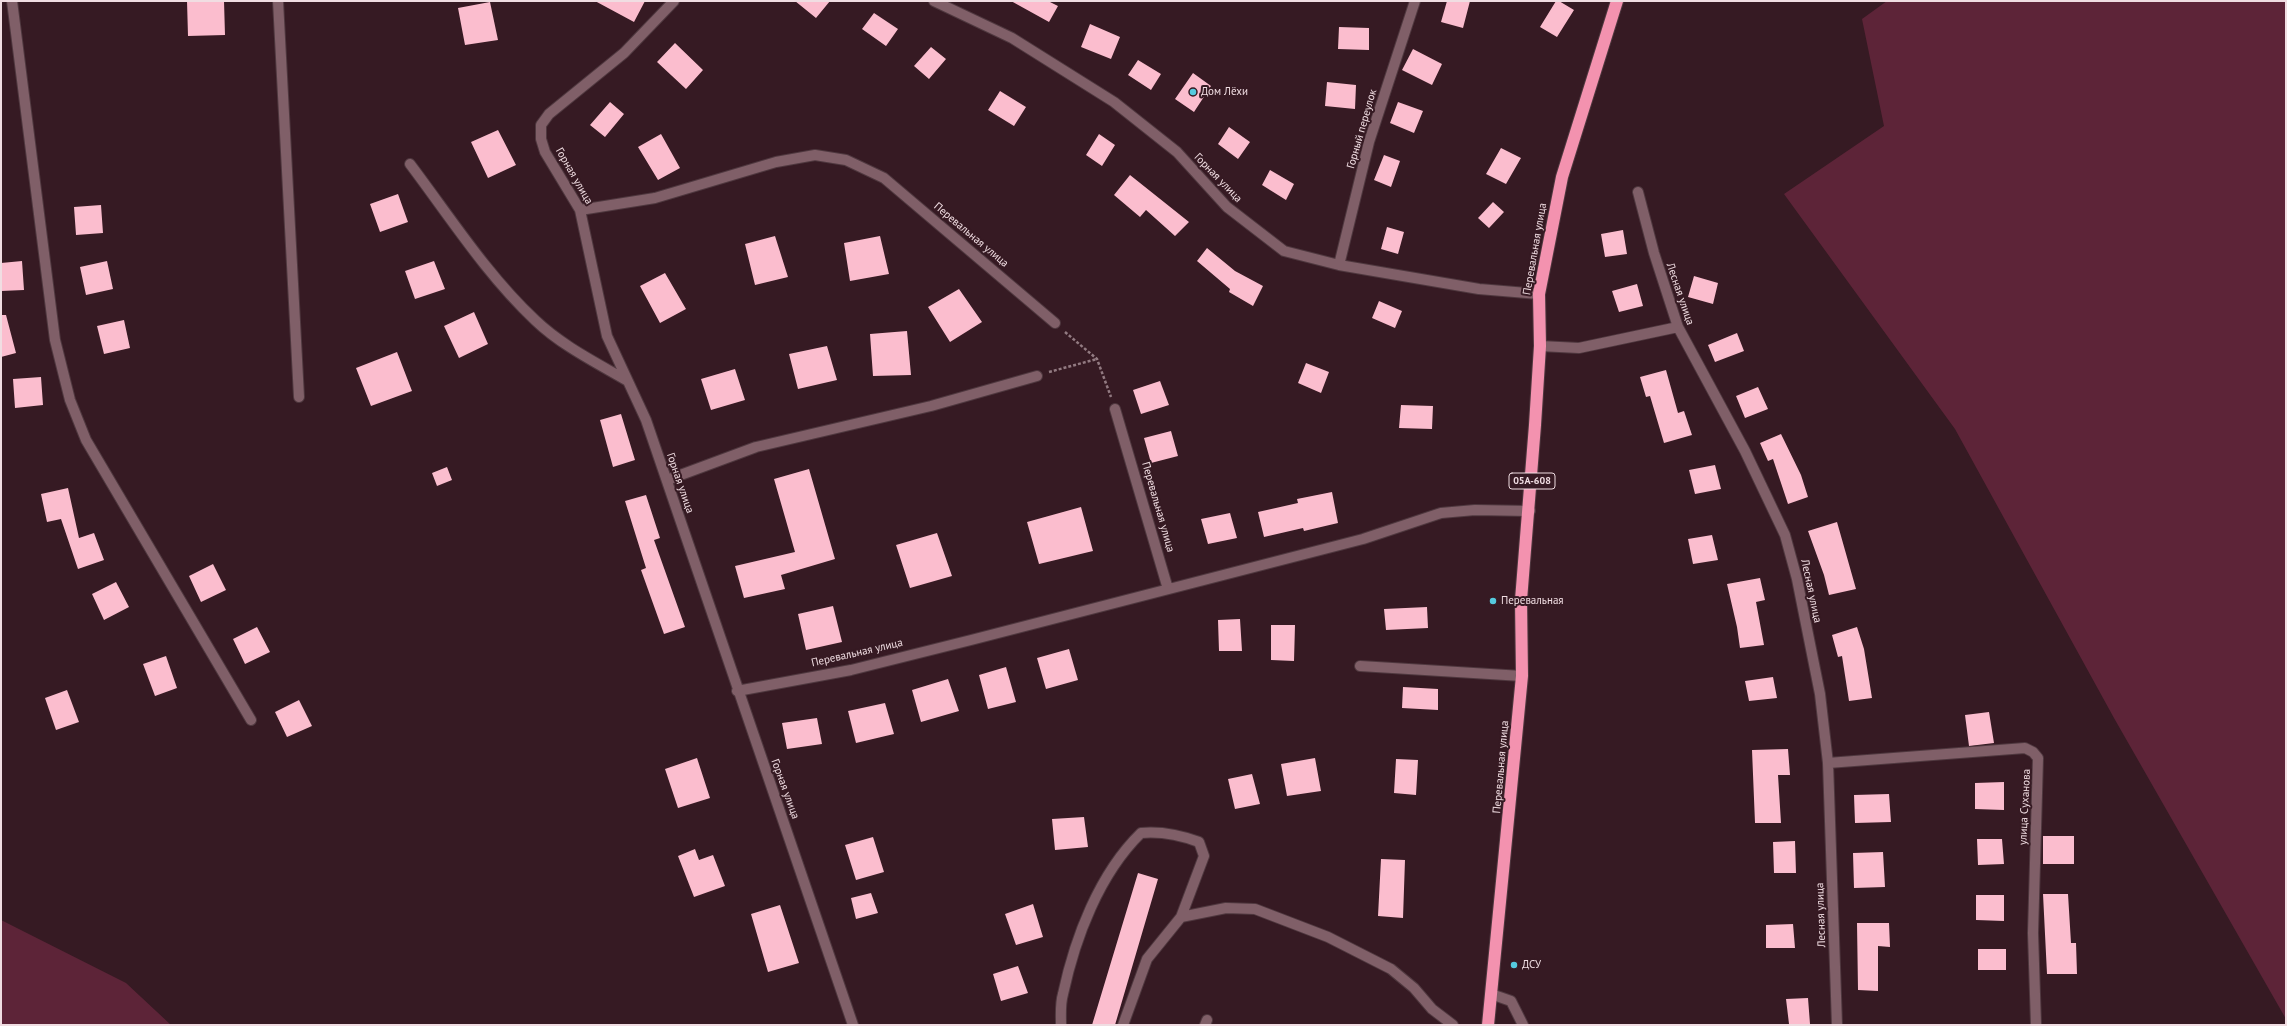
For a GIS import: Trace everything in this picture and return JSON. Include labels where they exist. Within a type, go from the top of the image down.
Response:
[{"type":"highway","name":"Перевальная улица","points":[[1488,1025],[1522,676],[1521,600],[1530,511],[1540,346],[1539,294],[1562,177],[1617,1]]},
{"type":"street","points":[[12,1],[55,340],[70,400],[86,440],[251,720]]},
{"type":"street","points":[[278,1],[299,397]]},
{"type":"street","name":"Горная улица","points":[[674,1],[624,53],[549,114],[541,125],[541,139],[545,152],[580,210],[607,336],[626,380],[646,420],[737,691],[778,803],[853,1025]]},
{"type":"street","name":"Горная улица","points":[[934,1],[1012,38],[1114,102],[1177,152],[1227,207],[1284,251],[1339,265],[1479,289],[1539,294]]},
{"type":"street","name":"Горный переулок","points":[[1339,265],[1370,142],[1415,1]]},
{"type":"street","name":"Перевальная улица","points":[[580,210],[655,198],[776,162],[816,155],[846,160],[884,178],[1055,323]]},
{"type":"street","points":[[410,164],[506,290],[536,321],[579,354],[626,380]]},
{"type":"street","name":"Лесная улица","points":[[1638,192],[1654,253],[1678,327],[1745,451],[1785,535],[1820,694],[1828,763],[1838,1025]]},
{"type":"street","points":[[1540,346],[1580,348],[1678,327]]},
{"type":"street","points":[[667,480],[756,447],[931,406],[1037,376]]},
{"type":"street","name":"Перевальная улица","points":[[1115,409],[1168,589]]},
{"type":"street","name":"Перевальная улица","points":[[737,691],[851,670],[1363,539],[1441,513],[1475,510],[1530,511]]},
{"type":"street","points":[[1360,666],[1522,676]]},
{"type":"street","name":"улица Суханова","points":[[1828,763],[2025,748],[2033,752],[2038,758],[2033,933],[2036,1025]]},
{"type":"street","points":[[1061,1025],[1062,996],[1088,912],[1125,848],[1140,833],[1158,831],[1184,836],[1199,842],[1204,856],[1181,917],[1147,960],[1123,1025]]},
{"type":"street","points":[[1181,917],[1226,908],[1255,909],[1328,937],[1392,969],[1414,988],[1432,1009],[1453,1025]]},
{"type":"street","points":[[1491,994],[1511,1001],[1523,1025]]},
{"type":"path","points":[[1055,323],[1097,359],[1115,409]]},
{"type":"path","points":[[1037,376],[1097,359]]},
{"type":"shaded area","points":[[1887,1],[2286,1],[2286,1019],[2114,718],[1955,429],[1784,194],[1884,126],[1862,19]]},
{"type":"shaded area","points":[[1,920],[126,983],[171,1025],[1,1025]]},
{"type":"building","points":[[187,1],[224,1],[225,35],[188,36]]},
{"type":"building","points":[[595,1],[645,1],[634,22]]},
{"type":"building","points":[[795,1],[830,1],[816,18]]},
{"type":"building","points":[[1011,1],[1048,1],[1058,6],[1049,22]]},
{"type":"building","points":[[1447,1],[1470,1],[1463,28],[1441,22]]},
{"type":"building","points":[[1556,1],[1559,1],[1574,10],[1557,37],[1540,27]]},
{"type":"building","points":[[490,2],[498,40],[465,45],[458,8]]},
{"type":"building","points":[[874,13],[898,29],[886,46],[862,29]]},
{"type":"building","points":[[1090,24],[1120,37],[1111,59],[1081,47]]},
{"type":"building","points":[[1339,27],[1369,28],[1369,50],[1338,49]]},
{"type":"building","points":[[675,43],[703,70],[686,89],[657,62]]},
{"type":"building","points":[[931,47],[946,59],[929,79],[914,66]]},
{"type":"building","points":[[1413,49],[1442,64],[1432,85],[1402,70]]},
{"type":"building","points":[[1138,60],[1161,74],[1151,90],[1128,75]]},
{"type":"building","name":"Дом Лёхи","points":[[1193,73],[1211,86],[1194,112],[1175,99]]},
{"type":"building","points":[[1327,82],[1356,85],[1355,109],[1325,106]]},
{"type":"building","points":[[1000,91],[1026,107],[1014,126],[988,110]]},
{"type":"building","points":[[610,102],[624,114],[605,137],[590,125]]},
{"type":"building","points":[[1398,102],[1423,111],[1414,133],[1390,123]]},
{"type":"building","points":[[1229,127],[1250,142],[1238,159],[1218,144]]},
{"type":"building","points":[[498,130],[516,165],[488,178],[471,142]]},
{"type":"building","points":[[661,134],[680,168],[658,180],[638,147]]},
{"type":"building","points":[[1099,134],[1115,145],[1102,166],[1086,155]]},
{"type":"building","points":[[1501,148],[1521,158],[1506,184],[1486,174]]},
{"type":"building","points":[[1384,155],[1400,161],[1391,187],[1374,180]]},
{"type":"building","points":[[1270,170],[1294,184],[1286,200],[1262,185]]},
{"type":"building","points":[[1130,175],[1189,222],[1175,236],[1146,210],[1140,217],[1114,195]]},
{"type":"building","points":[[398,194],[408,222],[380,232],[370,204]]},
{"type":"building","points":[[1493,202],[1504,212],[1489,228],[1478,218]]},
{"type":"building","points":[[101,205],[103,233],[76,235],[74,207]]},
{"type":"building","points":[[1387,227],[1404,232],[1398,254],[1381,249]]},
{"type":"building","points":[[1623,230],[1627,254],[1605,257],[1601,234]]},
{"type":"building","points":[[775,236],[788,277],[755,285],[745,244]]},
{"type":"building","points":[[880,236],[889,274],[850,281],[844,243]]},
{"type":"building","points":[[1207,248],[1235,271],[1263,286],[1253,306],[1229,292],[1230,289],[1197,261]]},
{"type":"building","points":[[22,261],[24,290],[1,291],[1,263]]},
{"type":"building","points":[[107,261],[113,289],[86,295],[80,267]]},
{"type":"building","points":[[434,261],[445,289],[415,299],[405,271]]},
{"type":"building","points":[[665,273],[686,309],[660,323],[640,286]]},
{"type":"building","points":[[1694,276],[1718,283],[1713,304],[1688,297]]},
{"type":"building","points":[[1637,284],[1643,306],[1619,312],[1612,291]]},
{"type":"building","points":[[959,289],[982,322],[950,342],[928,307]]},
{"type":"building","points":[[1379,301],[1402,311],[1395,328],[1372,318]]},
{"type":"building","points":[[474,312],[488,344],[459,358],[444,326]]},
{"type":"building","points":[[1,315],[6,315],[16,353],[1,357]]},
{"type":"building","points":[[124,320],[130,348],[104,354],[97,326]]},
{"type":"building","points":[[907,331],[911,375],[873,376],[870,334]]},
{"type":"building","points":[[1737,333],[1744,351],[1715,362],[1708,345]]},
{"type":"building","points":[[827,346],[837,380],[798,389],[789,354]]},
{"type":"building","points":[[397,352],[412,391],[371,406],[356,368]]},
{"type":"building","points":[[1306,363],[1329,372],[1321,393],[1298,383]]},
{"type":"building","points":[[735,369],[745,400],[711,410],[701,379]]},
{"type":"building","points":[[1666,370],[1678,413],[1684,411],[1692,435],[1664,443],[1650,396],[1646,397],[1640,377]]},
{"type":"building","points":[[41,377],[43,405],[15,408],[13,379]]},
{"type":"building","points":[[1160,381],[1169,405],[1141,414],[1133,390]]},
{"type":"building","points":[[1758,387],[1768,409],[1745,418],[1736,396]]},
{"type":"building","points":[[1401,405],[1433,406],[1432,429],[1399,428]]},
{"type":"building","points":[[621,414],[635,460],[613,467],[600,420]]},
{"type":"building","points":[[1171,431],[1178,456],[1151,463],[1144,438]]},
{"type":"building","points":[[1781,434],[1801,475],[1808,497],[1788,504],[1773,459],[1768,461],[1760,443]]},
{"type":"building","points":[[1715,465],[1721,489],[1695,494],[1689,470]]},
{"type":"building","points":[[447,467],[452,480],[437,486],[432,473]]},
{"type":"building","points":[[809,469],[835,559],[781,575],[785,589],[744,598],[735,566],[795,552],[774,479]]},
{"type":"building","points":[[68,488],[79,538],[94,533],[104,560],[78,569],[61,519],[47,522],[41,494]]},
{"type":"building","points":[[1332,492],[1338,523],[1304,531],[1303,528],[1264,537],[1258,512],[1298,503],[1297,499]]},
{"type":"building","points":[[646,495],[660,538],[654,540],[685,627],[664,634],[641,570],[646,568],[625,501]]},
{"type":"building","points":[[1081,507],[1093,551],[1039,564],[1027,522]]},
{"type":"building","points":[[1230,513],[1237,538],[1208,544],[1201,519]]},
{"type":"building","points":[[1837,522],[1856,589],[1829,595],[1824,575],[1808,531]]},
{"type":"building","points":[[937,533],[952,576],[910,588],[896,545]]},
{"type":"building","points":[[1712,535],[1718,560],[1693,564],[1688,539]]},
{"type":"building","points":[[213,564],[226,590],[201,602],[189,576]]},
{"type":"building","points":[[1760,578],[1765,600],[1756,602],[1764,645],[1740,648],[1737,627],[1727,584]]},
{"type":"building","points":[[116,582],[129,607],[104,620],[92,594]]},
{"type":"building","points":[[833,606],[842,642],[806,650],[798,614]]},
{"type":"building","points":[[1427,607],[1428,628],[1386,630],[1384,609]]},
{"type":"building","points":[[1240,619],[1242,651],[1219,651],[1218,620]]},
{"type":"building","points":[[1271,625],[1295,625],[1294,661],[1271,660]]},
{"type":"building","points":[[257,627],[270,652],[245,664],[233,639]]},
{"type":"building","points":[[1857,627],[1864,649],[1872,698],[1849,701],[1842,656],[1838,657],[1832,635]]},
{"type":"building","points":[[1069,649],[1078,680],[1046,689],[1037,658]]},
{"type":"building","points":[[166,656],[177,688],[155,696],[143,664]]},
{"type":"building","points":[[1006,667],[1016,702],[988,709],[979,675]]},
{"type":"building","points":[[1773,677],[1777,698],[1749,701],[1745,681]]},
{"type":"building","points":[[948,679],[959,711],[921,722],[912,690]]},
{"type":"building","points":[[1403,687],[1438,689],[1438,710],[1402,708]]},
{"type":"building","points":[[67,690],[79,722],[56,730],[45,698]]},
{"type":"building","points":[[299,700],[312,726],[287,737],[275,712]]},
{"type":"building","points":[[885,703],[894,734],[856,743],[848,711]]},
{"type":"building","points":[[1989,712],[1994,743],[1969,746],[1965,715]]},
{"type":"building","points":[[817,718],[822,744],[787,749],[782,723]]},
{"type":"building","points":[[1788,749],[1790,775],[1778,775],[1781,823],[1755,823],[1752,750]]},
{"type":"building","points":[[697,758],[710,798],[678,808],[665,769]]},
{"type":"building","points":[[1315,758],[1321,791],[1287,796],[1281,764]]},
{"type":"building","points":[[1396,759],[1418,760],[1416,795],[1394,793]]},
{"type":"building","points":[[1252,774],[1260,804],[1235,809],[1228,779]]},
{"type":"building","points":[[2004,782],[2004,810],[1975,809],[1975,783]]},
{"type":"building","points":[[1889,794],[1891,822],[1855,823],[1854,795]]},
{"type":"building","points":[[1084,817],[1088,847],[1055,850],[1052,819]]},
{"type":"building","points":[[2043,836],[2074,836],[2074,864],[2043,864]]},
{"type":"building","points":[[873,837],[884,872],[856,880],[845,845]]},
{"type":"building","points":[[1977,839],[2002,839],[2004,864],[1978,865]]},
{"type":"building","points":[[1795,841],[1796,873],[1774,873],[1773,842]]},
{"type":"building","points":[[695,849],[699,860],[713,855],[725,886],[694,897],[678,856]]},
{"type":"building","points":[[1883,852],[1885,887],[1854,888],[1853,853]]},
{"type":"building","points":[[1381,859],[1405,860],[1403,918],[1378,916]]},
{"type":"building","points":[[1138,873],[1158,879],[1115,1025],[1092,1025]]},
{"type":"building","points":[[871,893],[878,913],[856,919],[851,898]]},
{"type":"building","points":[[2043,894],[2068,894],[2071,943],[2076,943],[2077,974],[2047,974]]},
{"type":"building","points":[[1976,895],[2004,895],[2004,921],[1976,920]]},
{"type":"building","points":[[1033,904],[1043,937],[1016,945],[1005,914]]},
{"type":"building","points":[[780,905],[799,963],[768,972],[751,914]]},
{"type":"building","points":[[1857,923],[1889,923],[1890,947],[1878,946],[1878,991],[1858,990]]},
{"type":"building","points":[[1793,924],[1795,948],[1766,948],[1766,925]]},
{"type":"building","points":[[1978,949],[2006,949],[2006,970],[1978,970]]},
{"type":"building","points":[[1018,966],[1028,993],[1001,1001],[993,974]]},
{"type":"building","points":[[1808,998],[1810,1024],[1789,1024],[1786,999]]},
{"type":"place","name":"Дом Лёхи","points":[[1193,92]]},
{"type":"place","name":"Перевальная","points":[[1493,601]]},
{"type":"place","name":"ДСУ","points":[[1514,965]]}]
